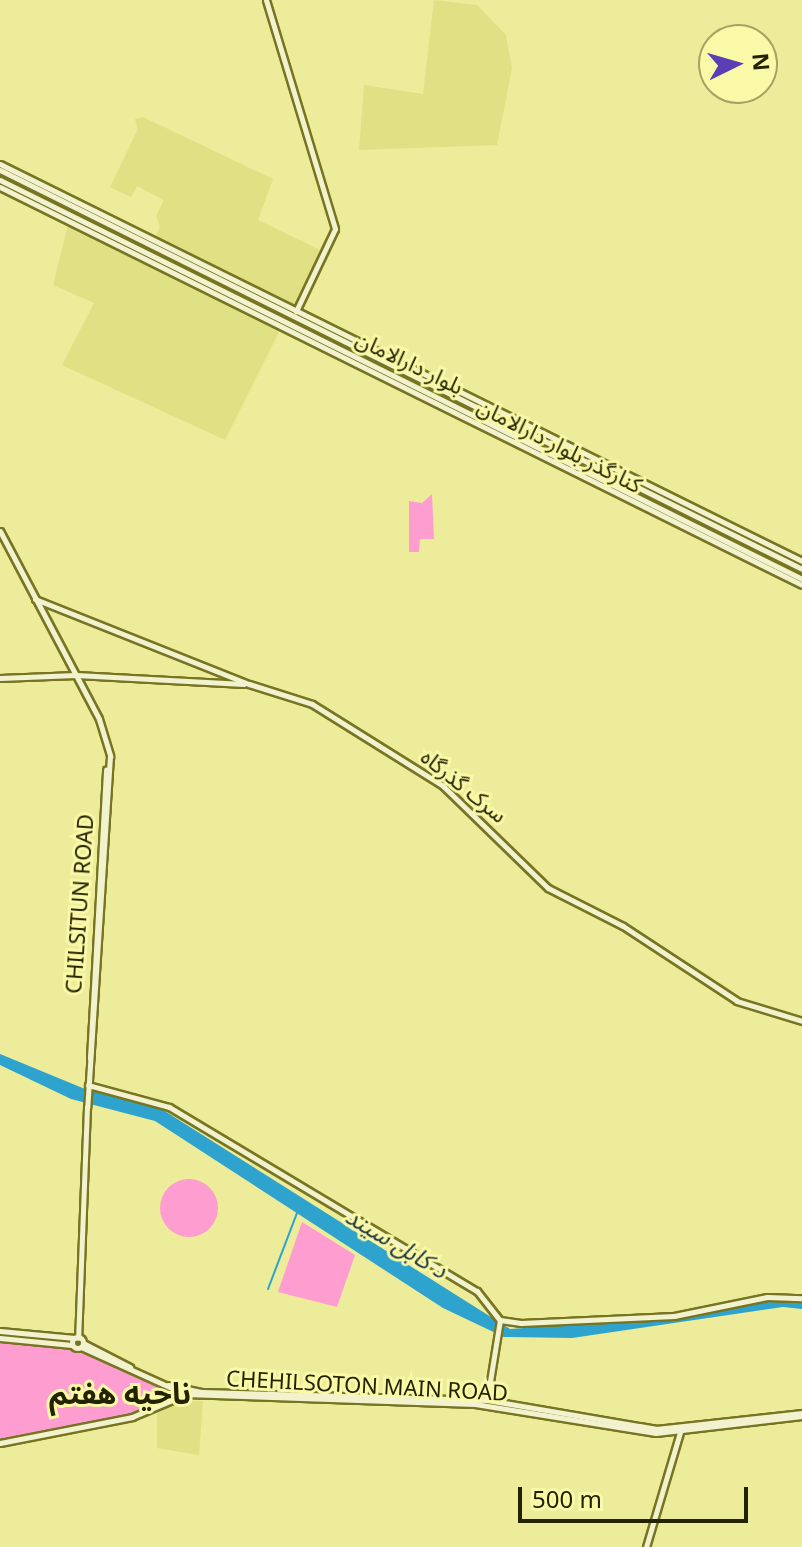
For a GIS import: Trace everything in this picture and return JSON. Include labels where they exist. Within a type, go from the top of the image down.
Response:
[{"type":"main road","points":[[266,0],[335,229],[296,311]]},
{"type":"main road","name":"کنارگذر بلوار دارالامان","points":[[0,167],[296,311],[522,427],[802,561]]},
{"type":"main road","name":"بلوار دارالامان","points":[[0,167],[802,569]]},
{"type":"main road","name":"بلوار دارالامان","points":[[0,180],[802,579]]},
{"type":"main road","points":[[0,187],[90,227],[91,215]]},
{"type":"main road","points":[[516,439],[522,427]]},
{"type":"main road","name":"کنارگذر بلوار دارالامان","points":[[516,439],[802,585]]},
{"type":"main road","name":"CHILSITUN ROAD","points":[[0,531],[105,732],[109,753],[87,1105],[79,1341]]},
{"type":"main road","name":"سرک گذرگاه","points":[[35,599],[139,636],[249,684],[312,704],[443,786],[548,888],[623,926],[737,1001],[802,1021]]},
{"type":"main road","points":[[0,678],[76,675],[249,684]]},
{"type":"main road","points":[[88,1087],[169,1107],[477,1291],[500,1321],[487,1400]]},
{"type":"main road","points":[[500,1321],[538,1323],[674,1316],[767,1297],[802,1298]]},
{"type":"main road","points":[[0,1331],[79,1341]]},
{"type":"main road","points":[[0,1338],[72,1345],[79,1341]]},
{"type":"main road","name":"CHEHILSOTON MAIN ROAD","points":[[79,1341],[185,1394],[518,1408]]},
{"type":"main road","name":"CHEHILSOTON MAIN ROAD","points":[[79,1341],[182,1389],[487,1400],[518,1408],[656,1429],[681,1430],[802,1415]]},
{"type":"main road","points":[[172,1399],[174,1391]]},
{"type":"main road","points":[[0,1443],[132,1417],[185,1394]]},
{"type":"main road","points":[[646,1547],[681,1430]]},
{"type":"shaded area","points":[[434,0],[477,5],[506,35],[512,68],[497,145],[359,150],[364,85],[423,94]]},
{"type":"shaded area","points":[[143,117],[273,179],[258,220],[322,251],[295,305],[156,236],[160,226],[156,216],[164,200],[137,186],[131,197],[110,187],[138,129],[135,119]]},
{"type":"shaded area","points":[[68,225],[280,330],[225,440],[62,365],[94,303],[53,285]]},
{"type":"shaded area","points":[[432,494],[434,539],[420,539],[419,552],[409,552],[409,501],[422,503]]},
{"type":"shaded area","points":[[189,1179],[210,1187],[218,1208],[210,1229],[189,1237],[168,1229],[160,1208],[168,1187]]},
{"type":"shaded area","points":[[302,1222],[355,1255],[337,1307],[278,1292]]},
{"type":"shaded area","points":[[0,1341],[71,1347],[159,1386],[162,1395],[157,1405],[139,1413],[0,1441]]},
{"type":"shaded area","points":[[203,1401],[199,1455],[157,1448],[157,1409],[174,1402]]},
{"type":"water","points":[[0,1054],[85,1089],[163,1110],[510,1329],[690,1316],[782,1298],[802,1300],[802,1309],[783,1307],[572,1338],[504,1337],[443,1308],[155,1121],[71,1099],[0,1065]]},
{"type":"waterway","points":[[268,1289],[299,1208]]},
{"type":"district","name":"ناحیه هفتم","points":[[120,1395]]},
{"type":"water label","name":"د کابل سيند","points":[[396,1244]]}]
